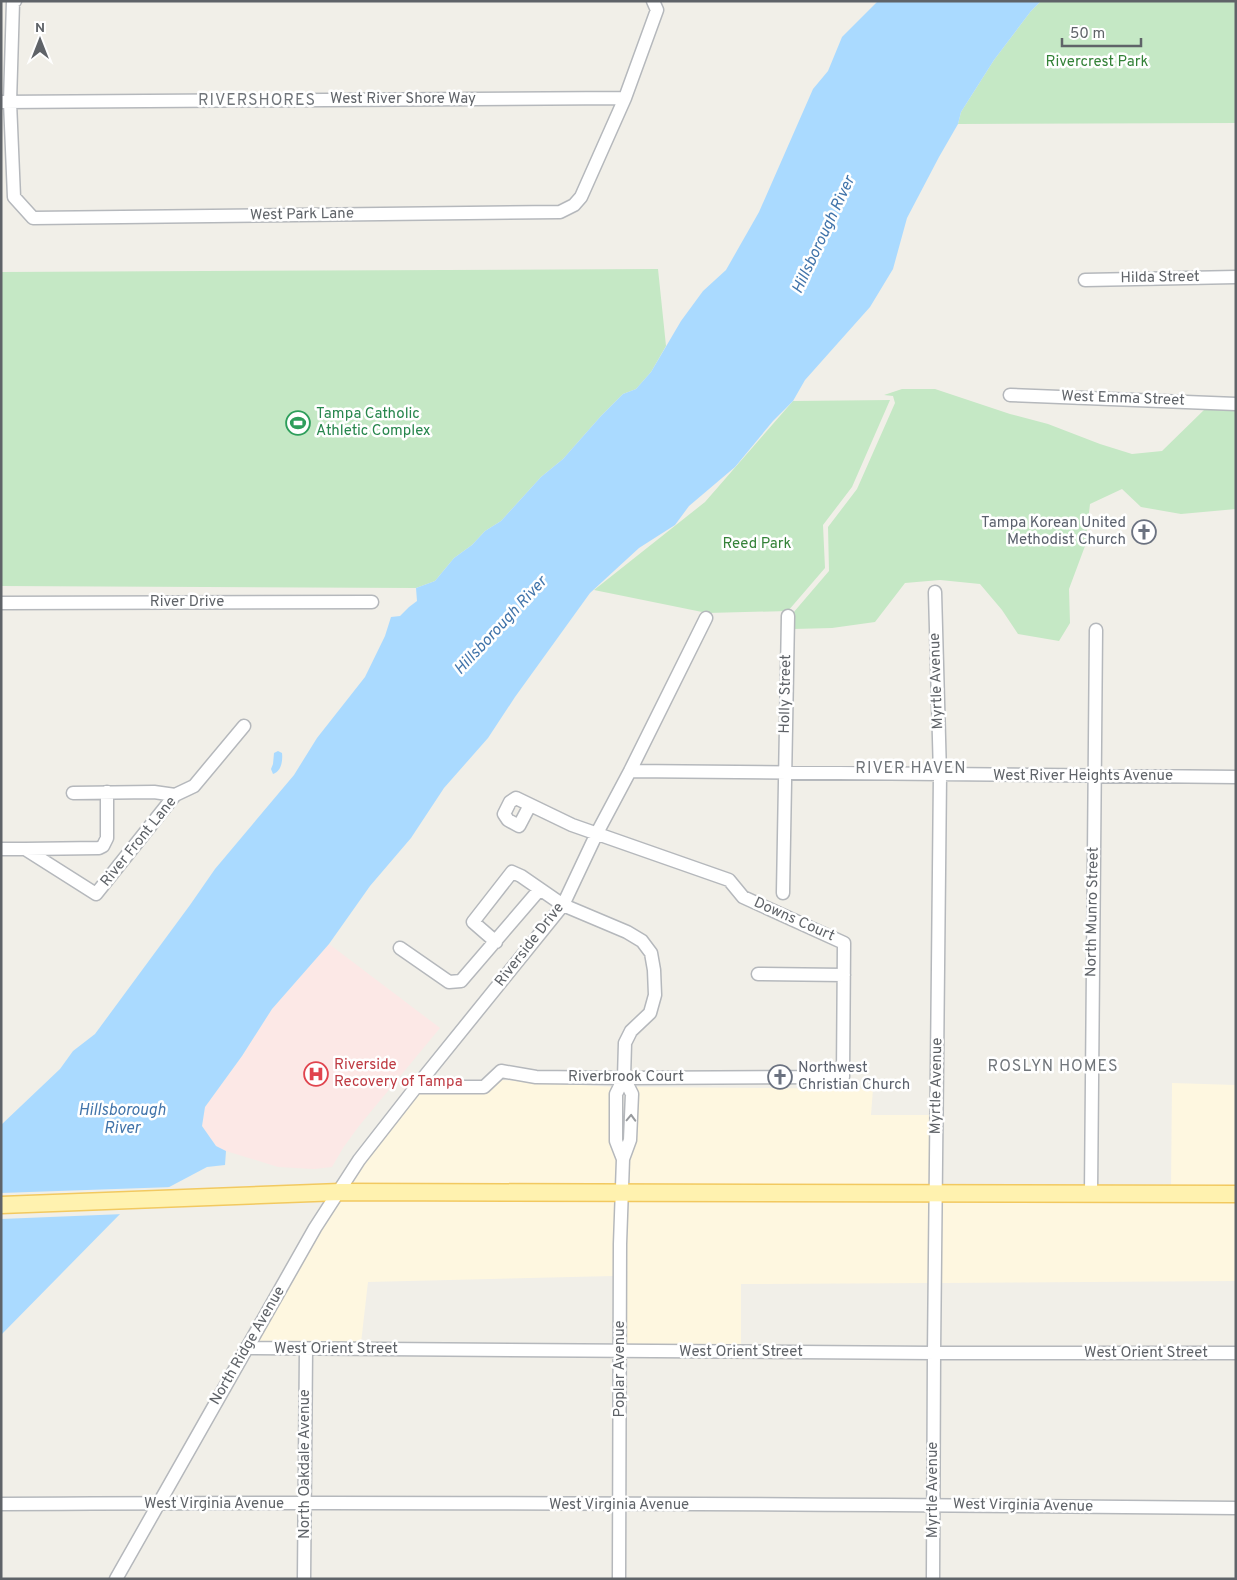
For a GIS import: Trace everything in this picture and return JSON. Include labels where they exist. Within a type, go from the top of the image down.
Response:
[{"type":"main road","points":[[1,1205],[340,1192],[1236,1194]]},
{"type":"street","name":"West Park Lane","points":[[15,1],[13,2],[6,102],[14,197],[33,218],[560,212],[574,204],[581,197],[625,98],[657,10],[653,1]]},
{"type":"street","name":"West River Shore Way","points":[[6,102],[625,98]]},
{"type":"street","name":"Hilda Street","points":[[1085,280],[1236,277]]},
{"type":"street","name":"West Emma Street","points":[[1010,394],[1236,404]]},
{"type":"street","name":"Myrtle Avenue","points":[[933,1579],[940,775],[935,592]]},
{"type":"street","name":"River Drive","points":[[1,602],[372,602]]},
{"type":"street","name":"Holly Street","points":[[783,893],[788,616]]},
{"type":"street","name":"Riverside Drive","points":[[340,1192],[359,1160],[563,905],[597,833],[706,618]]},
{"type":"street","name":"North Munro Street","points":[[1090,1194],[1096,630]]},
{"type":"street","name":"River Front Lane","points":[[24,849],[96,894],[175,795],[194,786],[244,726]]},
{"type":"street","name":"West River Heights Avenue","points":[[630,771],[1236,777]]},
{"type":"street","points":[[1,849],[99,848],[103,846],[107,838],[107,792]]},
{"type":"street","points":[[73,793],[154,792],[175,795]]},
{"type":"street","points":[[530,805],[572,825],[597,833]]},
{"type":"street","name":"Downs Court","points":[[597,833],[729,880],[743,897],[844,943],[843,1077]]},
{"type":"street","name":"Poplar Avenue","points":[[496,942],[473,922],[512,872],[521,876],[563,905],[627,932],[642,941],[651,953],[655,995],[650,1013],[631,1031],[624,1043],[624,1078],[616,1094],[616,1141],[623,1159],[621,1193],[619,1579]]},
{"type":"street","points":[[400,948],[449,982],[461,981],[540,889]]},
{"type":"street","points":[[758,974],[844,975]]},
{"type":"street","name":"Riverbrook Court","points":[[416,1087],[484,1087],[500,1071],[536,1077],[843,1077]]},
{"type":"street","name":"North Ridge Avenue","points":[[116,1579],[246,1348],[316,1228],[340,1192]]},
{"type":"street","name":"West Orient Street","points":[[246,1348],[620,1352],[1236,1353]]},
{"type":"street","name":"North Oakdale Avenue","points":[[304,1579],[306,1349]]},
{"type":"street","name":"West Virginia Avenue","points":[[1,1504],[933,1505],[1236,1508]]},
{"type":"shaded area","name":"Riverside Recovery of Tampa","points":[[329,944],[440,1028],[359,1126],[332,1167],[314,1169],[278,1167],[226,1151],[216,1146],[202,1126],[205,1107],[242,1056],[272,1009]]},
{"type":"shaded area","points":[[500,1080],[613,1087],[617,1159],[616,1187],[350,1185],[363,1164],[418,1093],[484,1093]]},
{"type":"shaded area","points":[[1172,1083],[1236,1085],[1236,1188],[1171,1188]]},
{"type":"shaded area","points":[[635,1087],[873,1089],[871,1115],[931,1115],[930,1188],[627,1187]]},
{"type":"shaded area","points":[[343,1198],[615,1199],[614,1276],[368,1282],[361,1343],[256,1342],[320,1231]]},
{"type":"shaded area","points":[[626,1199],[930,1200],[929,1283],[741,1284],[741,1346],[625,1346]]},
{"type":"shaded area","points":[[941,1200],[1236,1200],[1236,1281],[940,1283]]},
{"type":"green space","name":"Rivercrest Park","points":[[1041,1],[1236,1],[1236,123],[958,124],[961,112],[994,60],[1031,11]]},
{"type":"green space","name":"Tampa Catholic Athletic Complex","points":[[658,269],[666,346],[651,372],[636,389],[623,394],[563,459],[541,477],[501,521],[485,531],[472,545],[454,558],[435,581],[416,588],[1,586],[1,272]]},
{"type":"green space","points":[[902,389],[935,389],[1010,414],[1048,424],[1132,454],[1162,451],[1205,409],[1236,410],[1236,509],[1181,514],[1141,507],[1122,489],[1090,504],[1085,546],[1069,589],[1070,623],[1059,641],[1018,634],[1002,610],[980,584],[940,580],[905,583],[875,622],[832,628],[793,629],[793,613],[829,571],[828,527],[857,489],[895,403],[893,396],[884,395]]},
{"type":"green space","name":"Reed Park","points":[[890,400],[852,487],[823,525],[825,568],[788,611],[707,613],[594,590],[705,502],[793,401]]},
{"type":"water","name":"Hillsborough River","points":[[878,1],[1041,1],[1031,11],[994,60],[961,112],[958,124],[907,218],[893,269],[870,307],[805,380],[793,401],[773,421],[735,467],[689,506],[675,525],[639,548],[590,593],[515,697],[488,738],[444,788],[411,838],[370,886],[329,944],[272,1009],[242,1056],[205,1107],[202,1126],[216,1146],[226,1151],[225,1165],[207,1167],[122,1212],[1,1335],[1,1125],[60,1069],[73,1051],[95,1034],[215,869],[294,775],[317,738],[365,677],[385,636],[391,617],[400,616],[417,601],[416,588],[435,581],[454,558],[472,545],[485,531],[501,521],[541,477],[563,459],[623,394],[636,389],[651,372],[681,321],[703,291],[726,270],[759,212],[813,89],[828,71],[842,37]]},
{"type":"water","points":[[278,751],[282,753],[282,763],[280,769],[273,774],[271,769],[274,753]]},
{"type":"pier","points":[[173,1187],[124,1214],[1,1219],[1,1193]]},
{"type":"place","name":"Tampa Catholic Athletic Complex","points":[[298,423]]},
{"type":"place","name":"Tampa Korean United Methodist Church","points":[[1144,532]]},
{"type":"place","name":"Riverside Recovery of Tampa","points":[[316,1074]]},
{"type":"place","name":"Northwest Christian Church","points":[[780,1077]]},
{"type":"district","name":"RIVERSHORES","points":[[257,101]]},
{"type":"district","name":"RIVER HAVEN","points":[[911,769]]},
{"type":"district","name":"ROSLYN HOMES","points":[[1053,1067]]}]
